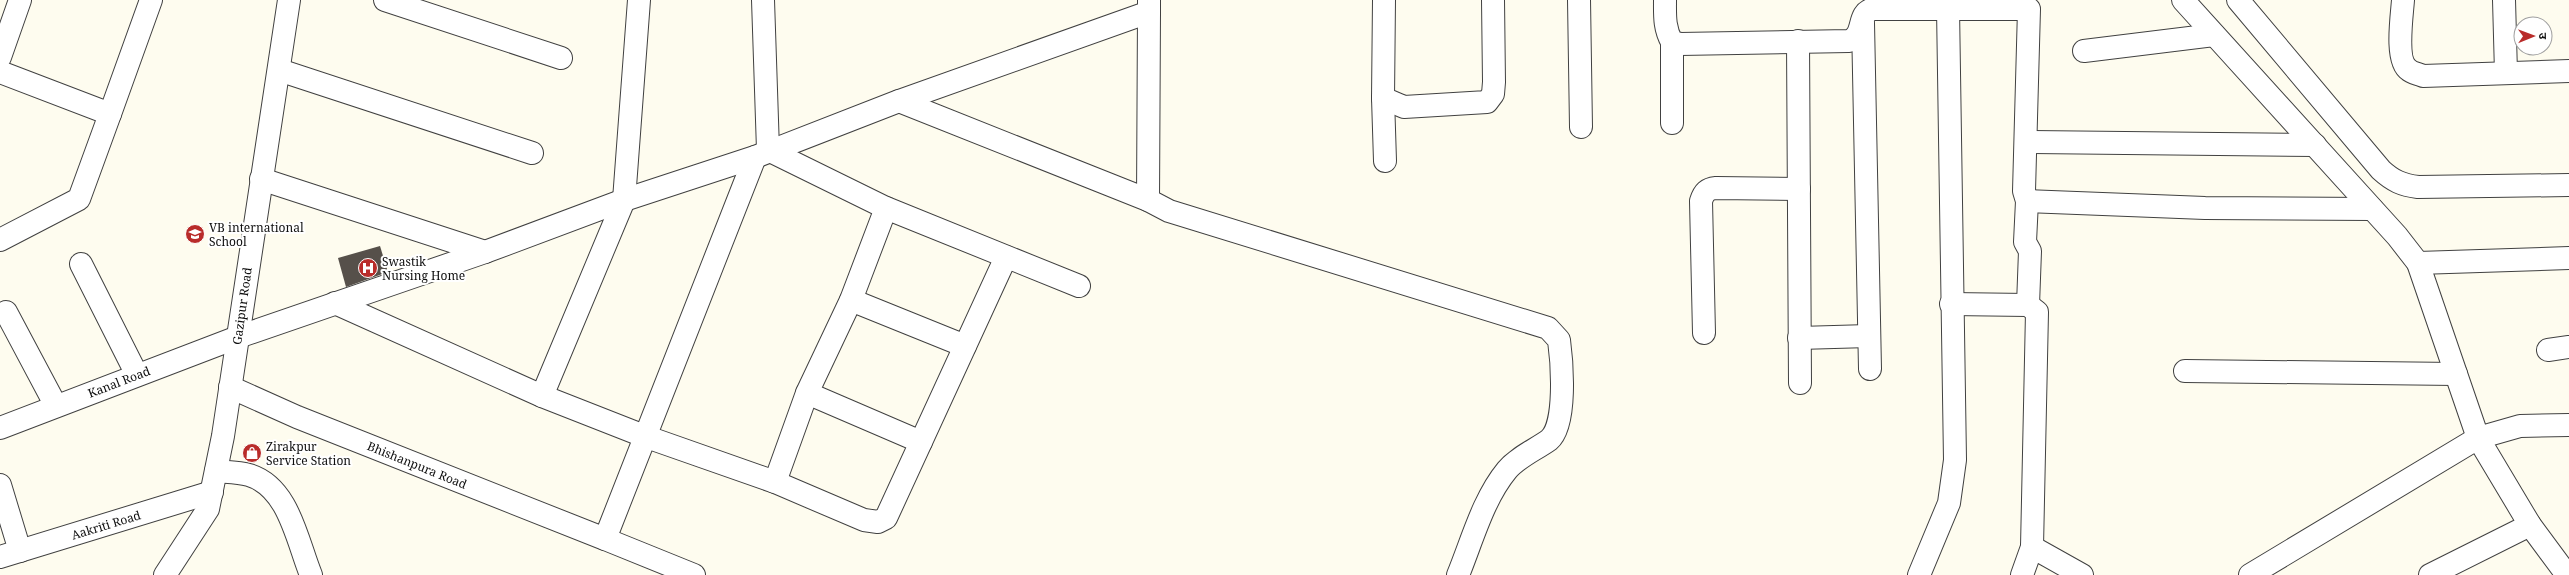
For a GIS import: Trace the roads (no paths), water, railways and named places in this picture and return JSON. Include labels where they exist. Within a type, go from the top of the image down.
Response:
[{"type":"street","points":[[0,57],[20,0]]},
{"type":"street","points":[[0,240],[79,199],[151,0]]},
{"type":"street","name":"Gazipur Road","points":[[165,575],[208,509],[214,482],[279,70],[288,0]]},
{"type":"street","points":[[385,0],[561,58]]},
{"type":"street","points":[[542,396],[624,200],[638,0]]},
{"type":"street","points":[[605,539],[644,436],[762,153],[763,0]]},
{"type":"street","points":[[1384,0],[1385,161]]},
{"type":"street","points":[[1384,98],[1404,107],[1487,102],[1493,94],[1494,82],[1492,0]]},
{"type":"street","points":[[1579,0],[1581,127]]},
{"type":"street","points":[[1666,0],[1665,26],[1672,42],[1672,124]]},
{"type":"street","points":[[2182,0],[2372,209],[2418,263],[2478,438],[2530,525],[2567,575]]},
{"type":"street","points":[[2238,0],[2381,170],[2392,180],[2405,186],[2418,187],[2569,184]]},
{"type":"street","points":[[2403,0],[2401,45],[2402,61],[2408,70],[2423,76],[2569,71]]},
{"type":"street","points":[[2504,0],[2506,73]]},
{"type":"street","points":[[1672,42],[1680,44],[1849,41],[1856,38],[1860,32],[1863,15],[1868,10],[2030,4],[2024,191],[2027,201],[2025,242],[2030,251],[2028,304]]},
{"type":"street","points":[[1148,200],[1149,6]]},
{"type":"street","name":"Kanal Road","points":[[0,428],[238,337],[485,252],[624,200],[762,153],[1149,6]]},
{"type":"street","points":[[1919,575],[1950,503],[1956,460],[1952,304],[1948,8]]},
{"type":"street","points":[[1863,15],[1870,369]]},
{"type":"street","points":[[2084,51],[2214,35]]},
{"type":"street","points":[[1798,41],[1800,383]]},
{"type":"street","points":[[279,70],[532,153]]},
{"type":"street","points":[[0,72],[110,114]]},
{"type":"street","points":[[899,101],[1148,200],[1169,211],[1548,328],[1555,333],[1559,340],[1560,350],[1558,427],[1549,440],[1507,470],[1486,506],[1458,575]]},
{"type":"street","points":[[2026,142],[2315,146]]},
{"type":"street","points":[[762,153],[886,208],[1079,286]]},
{"type":"street","points":[[261,179],[485,252]]},
{"type":"street","points":[[1704,333],[1701,201],[1704,192],[1709,188],[1799,189]]},
{"type":"street","points":[[2027,201],[2205,208],[2372,209]]},
{"type":"street","points":[[775,482],[807,393],[851,300],[886,208]]},
{"type":"street","points":[[334,303],[542,396],[644,436],[775,482],[864,520],[878,522],[886,518],[1006,257]]},
{"type":"street","points":[[2418,263],[2569,258]]},
{"type":"street","points":[[81,264],[137,375]]},
{"type":"street","points":[[851,300],[965,346]]},
{"type":"street","points":[[1952,304],[2028,304],[2037,312],[2032,547],[2022,575]]},
{"type":"street","points":[[6,312],[56,406]]},
{"type":"street","points":[[1800,338],[1869,336]]},
{"type":"street","points":[[2185,370],[2456,374]]},
{"type":"street","name":"Bhishanpura Road","points":[[230,387],[297,417],[694,575]]},
{"type":"street","points":[[807,393],[921,442]]},
{"type":"street","points":[[2250,575],[2478,438],[2520,426],[2569,425]]},
{"type":"street","points":[[214,482],[248,474],[262,480],[273,489],[282,501],[313,574]]},
{"type":"street","name":"Aakriti Road","points":[[0,557],[214,482]]},
{"type":"street","points":[[0,485],[20,551]]},
{"type":"street","points":[[2430,575],[2530,525]]},
{"type":"street","points":[[2032,547],[2082,575]]},
{"type":"place","name":"VB international School","points":[[195,234]]},
{"type":"place","name":"Swastik Nursing Home","points":[[368,268]]},
{"type":"place","name":"Zirakpur Service Station","points":[[252,453]]}]
